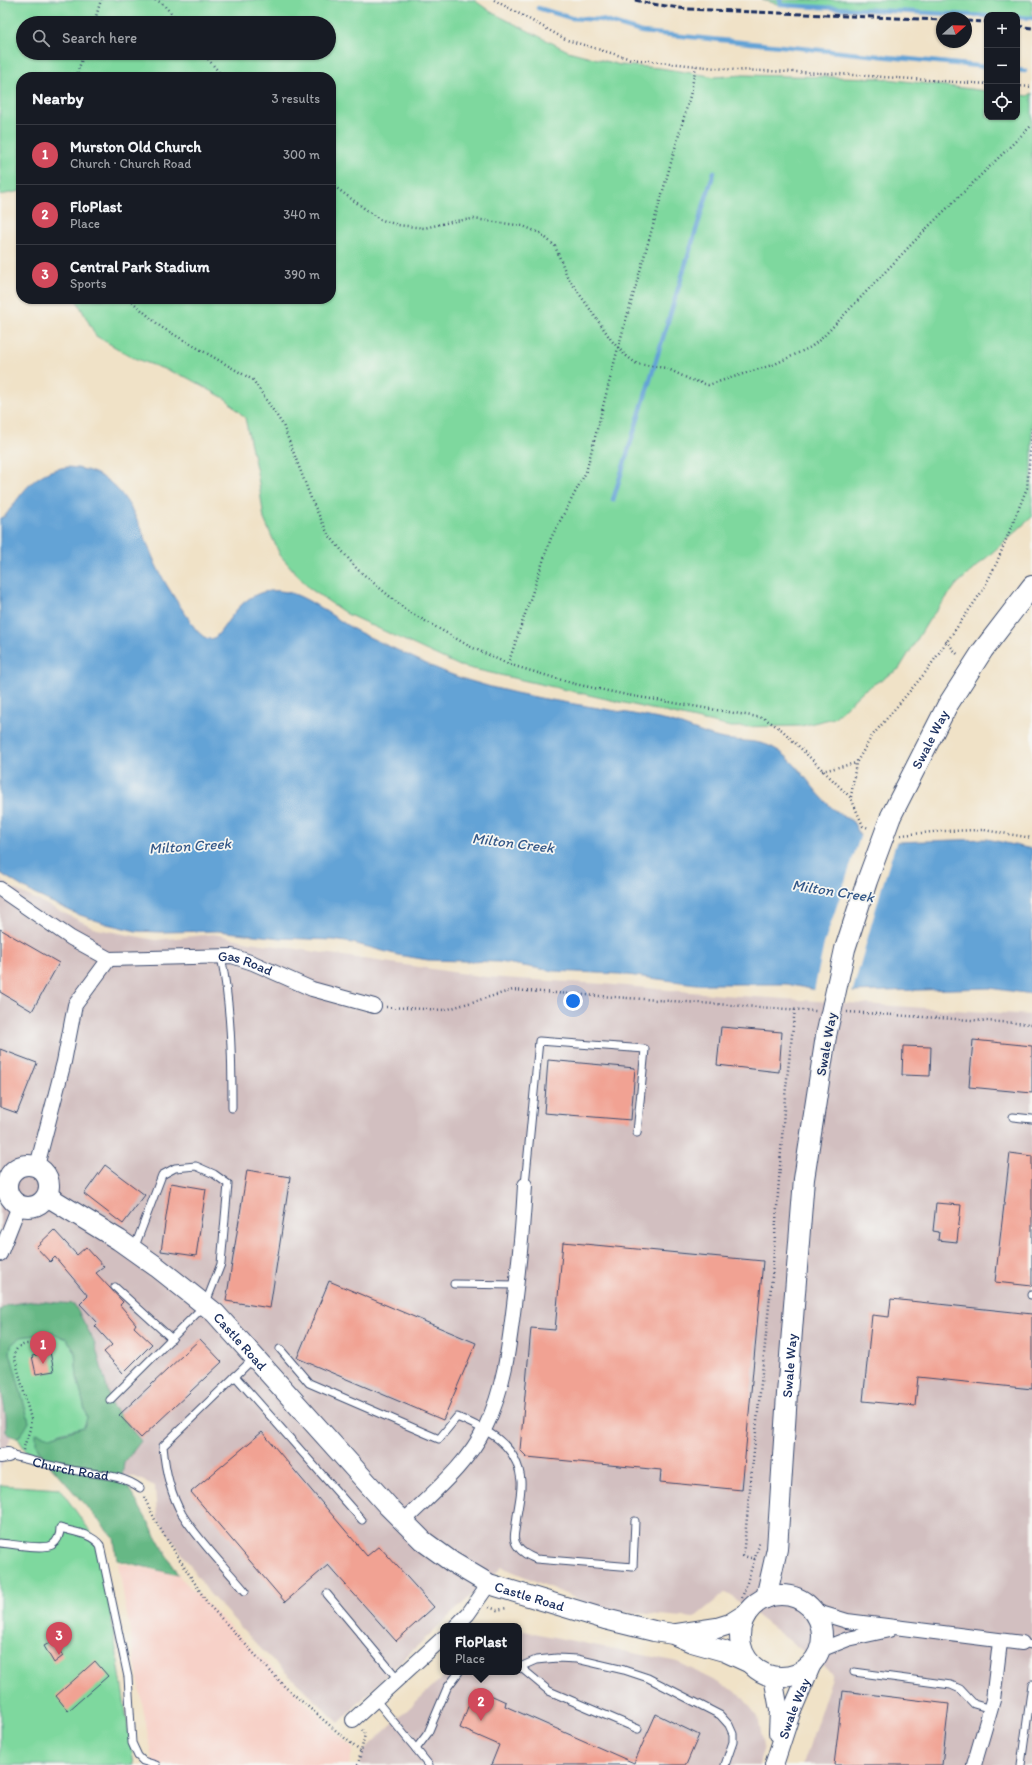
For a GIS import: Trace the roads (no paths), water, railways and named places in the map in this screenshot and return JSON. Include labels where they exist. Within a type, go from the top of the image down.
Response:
[{"type":"main road","name":"Swale Way","points":[[766,1598],[777,1549],[787,1394],[804,1180],[826,1036],[845,949],[867,881],[894,825],[947,706],[983,650],[1032,586]]},
{"type":"main road","points":[[31,1165],[37,1166],[43,1170],[47,1176],[49,1189],[47,1196],[36,1205],[29,1207],[19,1206],[9,1193],[8,1180],[5,1171],[31,1165]]},
{"type":"main road","name":"Castle Road","points":[[47,1196],[134,1250],[215,1313],[357,1473],[423,1541],[452,1562],[489,1584],[604,1618],[654,1631],[673,1634],[692,1642],[709,1645],[748,1662]]},
{"type":"main road","name":"Swale Way","points":[[777,1549],[783,1574],[794,1597]]},
{"type":"main road","points":[[785,1595],[794,1597],[805,1603],[814,1611],[820,1623],[822,1637],[816,1657],[801,1673],[787,1678],[773,1677],[763,1674],[748,1662],[742,1650],[739,1638],[741,1608],[766,1598],[785,1595]]},
{"type":"main road","name":"Castle Road","points":[[673,1634],[717,1628],[730,1624],[741,1608]]},
{"type":"street","points":[[0,889],[71,938],[109,959],[75,1005],[64,1062],[37,1166]]},
{"type":"street","name":"Gas Road","points":[[109,959],[232,956],[253,963],[312,989],[374,1006]]},
{"type":"street","points":[[404,1521],[463,1461],[485,1429],[502,1383],[510,1337],[522,1237],[525,1185]]},
{"type":"street","points":[[0,1254],[19,1206]]},
{"type":"street","points":[[459,1623],[468,1614],[489,1584]]},
{"type":"street","points":[[814,1611],[847,1621],[1000,1642],[1027,1644]]},
{"type":"street","points":[[816,1657],[848,1639],[899,1628]]},
{"type":"street","points":[[353,1720],[440,1641]]},
{"type":"street","points":[[974,1765],[994,1700],[1000,1642]]},
{"type":"street","name":"Swale Way","points":[[776,1759],[791,1713],[816,1657]]},
{"type":"street","name":"Swale Way","points":[[773,1677],[779,1710],[776,1759]]},
{"type":"lane","points":[[221,956],[226,980],[232,1047],[232,1108]]},
{"type":"lane","points":[[525,1185],[539,1041],[645,1049],[637,1133]]},
{"type":"lane","points":[[1013,1117],[1032,1119]]},
{"type":"lane","points":[[110,1400],[205,1305],[221,1264],[228,1184],[214,1174],[196,1166],[175,1168],[162,1176],[134,1250]]},
{"type":"lane","points":[[454,1284],[516,1285]]},
{"type":"lane","points":[[115,1287],[172,1339]]},
{"type":"lane","points":[[280,1349],[309,1383],[439,1439],[457,1417],[485,1429],[505,1445],[515,1459],[521,1481],[514,1537],[517,1547],[525,1554],[536,1559],[633,1567],[635,1521]]},
{"type":"lane","points":[[245,1590],[182,1513],[173,1495],[165,1465],[163,1446],[254,1358]]},
{"type":"lane","points":[[235,1376],[362,1520]]},
{"type":"lane","name":"Church Road","points":[[10,1456],[77,1471],[129,1480],[140,1488]]},
{"type":"lane","points":[[0,1543],[46,1546],[57,1541],[60,1536],[60,1528],[86,1535],[94,1539],[100,1545],[128,1677],[132,1743],[134,1750],[143,1761],[156,1765]]},
{"type":"lane","points":[[327,1594],[398,1679]]},
{"type":"lane","points":[[522,1666],[536,1660],[557,1658],[577,1659],[624,1670],[648,1678],[720,1715],[729,1726],[733,1734],[726,1765]]},
{"type":"lane","points":[[522,1669],[549,1691],[638,1729]]},
{"type":"lane","points":[[854,1672],[951,1685],[960,1689],[974,1704],[991,1709]]},
{"type":"lane","points":[[416,1749],[428,1734],[448,1688],[457,1675]]},
{"type":"lane","points":[[1021,1765],[1032,1684]]},
{"type":"lane","points":[[376,1699],[430,1765]]},
{"type":"water","name":"Milton Creek","points":[[68,467],[87,470],[103,477],[116,488],[135,515],[156,565],[167,586],[195,628],[200,634],[207,638],[210,639],[216,637],[244,602],[256,595],[270,591],[295,594],[365,635],[430,666],[467,680],[516,693],[668,721],[719,738],[766,744],[788,758],[832,808],[853,822],[860,836],[896,842],[987,839],[1032,849],[1032,994],[989,988],[851,992],[816,990],[787,984],[696,984],[620,974],[554,971],[499,962],[428,960],[398,955],[353,943],[333,940],[281,938],[218,931],[136,931],[107,924],[77,914],[34,894],[0,873],[0,518],[5,516],[24,491],[38,478],[56,469]]},
{"type":"waterway","points":[[780,0],[781,5],[984,16]]},
{"type":"waterway","points":[[538,8],[571,18],[602,20],[642,32],[984,67]]},
{"type":"waterway","points":[[1020,17],[1032,18]]},
{"type":"waterway","points":[[1020,70],[1025,71]]},
{"type":"waterway","points":[[613,500],[714,172]]},
{"type":"railway","points":[[635,0],[687,9],[936,20]]},
{"type":"railway","points":[[972,21],[984,22]]},
{"type":"railway","points":[[1020,26],[1032,28]]},
{"type":"place","name":"Murston Old Church","points":[[43,1364]]},
{"type":"place","name":"Central Park Stadium","points":[[59,1655]]},
{"type":"place","name":"FloPlast","points":[[481,1721]]}]
